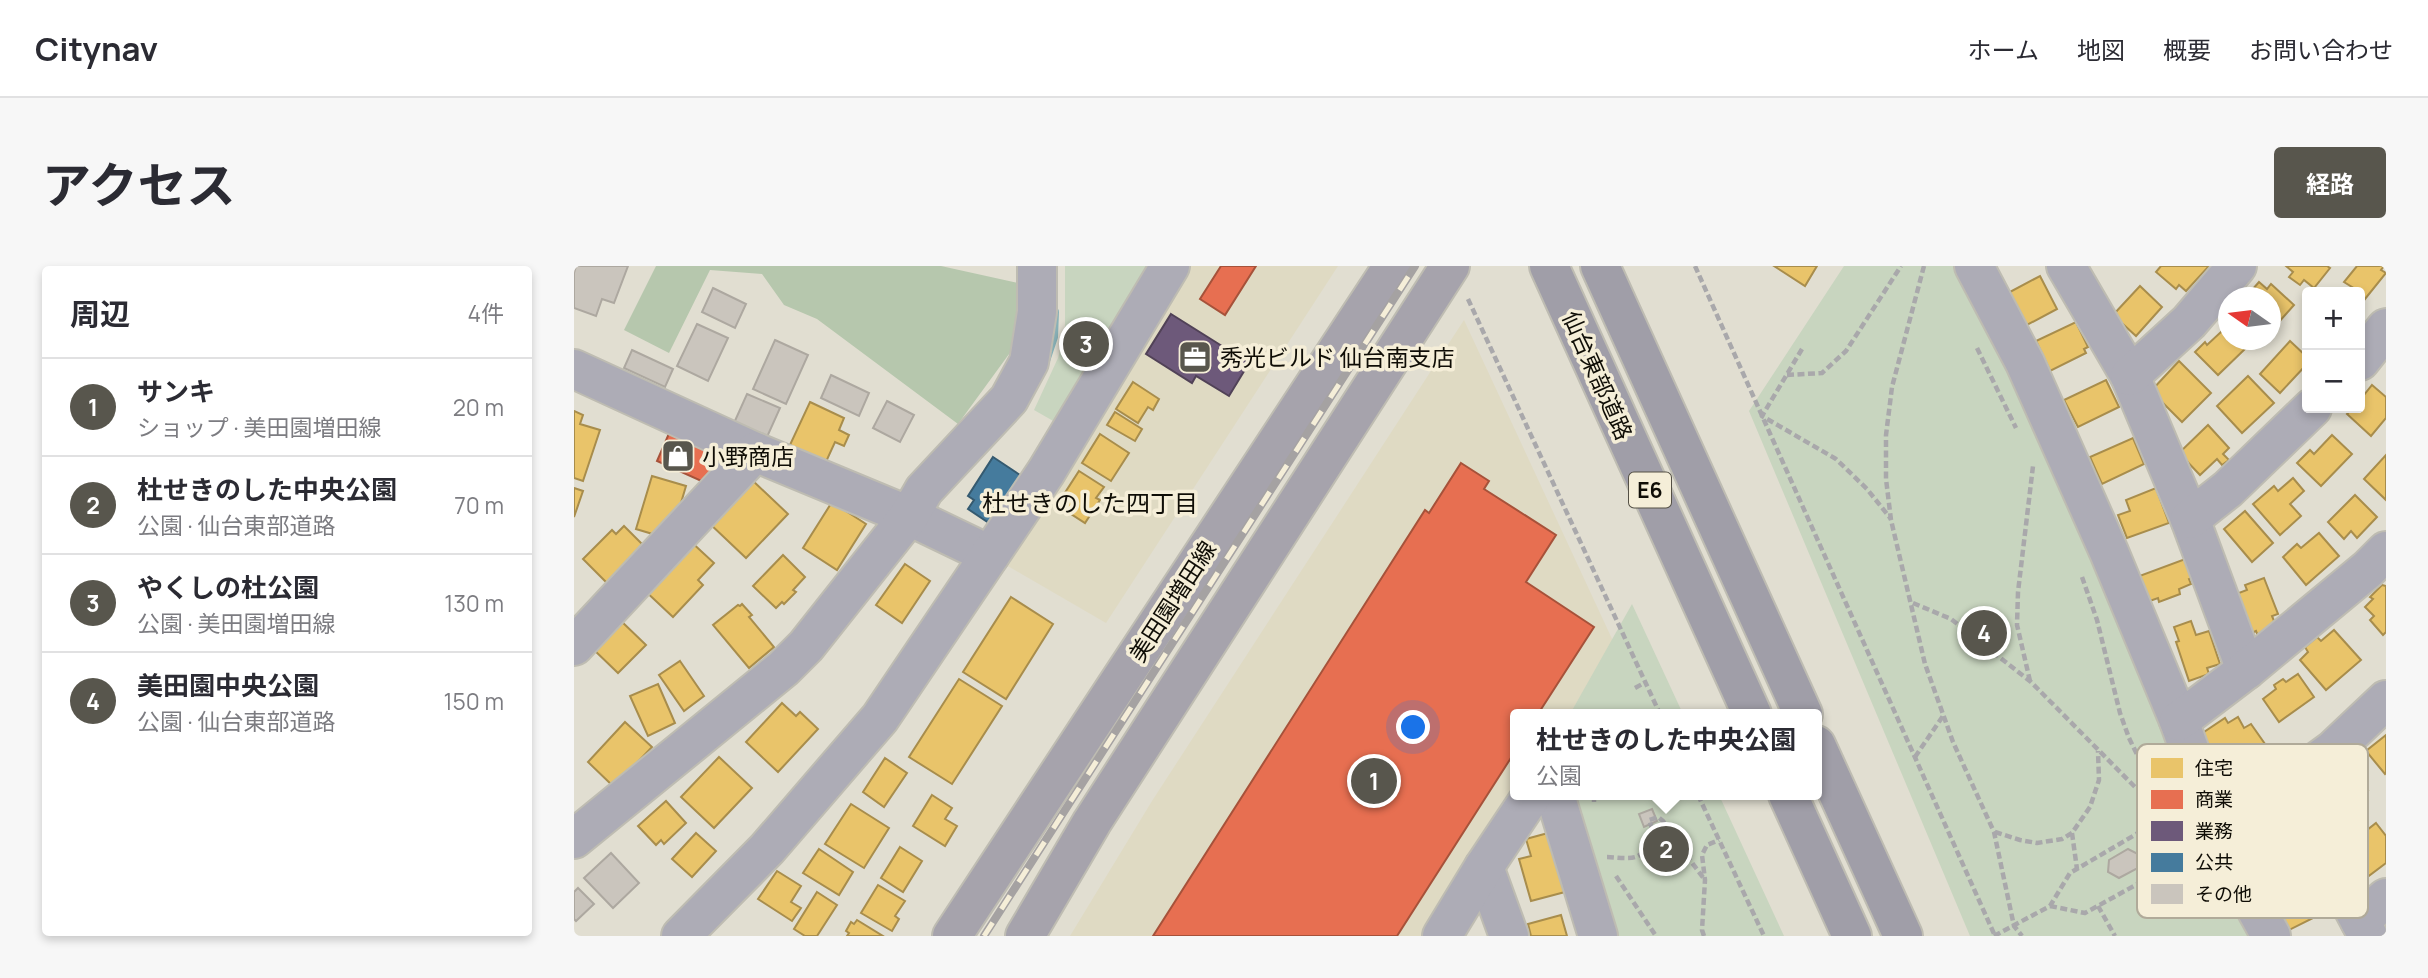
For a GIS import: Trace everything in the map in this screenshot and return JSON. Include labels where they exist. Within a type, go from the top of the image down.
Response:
[{"type":"highway","name":"仙台東部道路","points":[[1549,266],[1750,709]]},
{"type":"highway","name":"仙台東部道路","points":[[1600,266],[1800,709]]},
{"type":"highway","points":[[1822,758],[1903,936]]},
{"type":"highway","points":[[1790,800],[1852,936]]},
{"type":"main road","name":"美田園増田線","points":[[952,936],[1393,266]]},
{"type":"main road","points":[[1025,936],[1099,810],[1457,279]]},
{"type":"street","points":[[574,839],[784,668],[806,646],[909,516],[924,490],[1009,399],[1029,362],[1037,312],[1038,266]]},
{"type":"street","points":[[681,936],[767,849],[880,718],[1045,472],[1170,266]]},
{"type":"street","points":[[1974,266],[2025,363],[2109,552],[2188,744]]},
{"type":"street","points":[[2066,266],[2130,376],[2190,519],[2246,670]]},
{"type":"street","points":[[2130,376],[2189,322],[2237,266]]},
{"type":"street","points":[[2365,355],[2386,328]]},
{"type":"street","points":[[574,369],[755,453],[909,516],[990,555]]},
{"type":"street","points":[[2190,519],[2228,489],[2307,413]]},
{"type":"street","points":[[574,646],[755,453]]},
{"type":"street","points":[[2179,721],[2246,670],[2386,551]]},
{"type":"street","points":[[2339,744],[2386,700]]},
{"type":"street","points":[[1442,936],[1483,867],[1529,800]]},
{"type":"street","points":[[1557,800],[1598,936]]},
{"type":"street","points":[[1483,867],[1509,936]]},
{"type":"street","points":[[2261,918],[2271,936]]},
{"type":"path","points":[[1695,266],[1994,936],[2050,906],[2070,873],[2137,834]]},
{"type":"path","points":[[1786,375],[1822,373],[1846,351],[1901,266]]},
{"type":"path","points":[[1924,266],[1892,387],[1886,435],[1886,479],[1891,520],[1925,664],[1953,743],[1994,832],[2014,926],[2022,936]]},
{"type":"path","points":[[1457,279],[1658,709]]},
{"type":"path","points":[[1975,342],[2017,430]]},
{"type":"path","points":[[1762,416],[1801,349]]},
{"type":"path","points":[[1762,416],[1836,459],[1867,489],[1891,520]]},
{"type":"path","points":[[2028,455],[2039,478]]},
{"type":"path","points":[[2031,682],[2017,625],[2018,592],[2034,466]]},
{"type":"path","points":[[2080,572],[2097,620],[2120,713],[2137,754]]},
{"type":"path","points":[[1912,602],[1951,620],[2031,682],[2098,751],[2137,786]]},
{"type":"path","points":[[1635,688],[1646,682]]},
{"type":"path","points":[[1915,757],[1943,716]]},
{"type":"path","points":[[1994,832],[2020,841],[2037,843],[2062,839],[2072,833],[2090,807],[2099,780],[2098,751]]},
{"type":"path","points":[[1594,800],[1594,816]]},
{"type":"path","points":[[1700,800],[1764,936]]},
{"type":"path","points":[[1656,839],[1648,820],[1658,817],[1705,880]]},
{"type":"path","points":[[2072,833],[2077,869]]},
{"type":"path","points":[[1607,857],[1634,858],[1642,854],[1652,840],[1662,837],[1675,839]]},
{"type":"path","points":[[1704,936],[1702,919],[1705,880],[1702,855],[1707,845],[1719,840]]},
{"type":"path","points":[[1604,851],[1619,883],[1656,936]]},
{"type":"path","points":[[2050,906],[2085,913],[2137,884]]},
{"type":"path","points":[[2098,906],[2115,936]]},
{"type":"shaded area","points":[[1187,266],[1338,266],[1106,623],[1001,562]]},
{"type":"shaded area","points":[[1464,320],[1613,641],[1573,709],[1510,709],[1510,800],[1513,800],[1430,936],[1070,936],[1152,801]]},
{"type":"green space","points":[[656,266],[941,266],[1027,285],[1012,350],[958,424],[817,319],[784,305],[762,274],[710,270],[669,353],[624,330]]},
{"type":"green space","points":[[1065,266],[1159,266],[1062,426],[1034,410],[1058,358],[1065,330]]},
{"type":"green space","points":[[1844,266],[1960,266],[2076,504],[2167,744],[2137,744],[2137,918],[2250,918],[2259,936],[1970,936],[1749,411]]},
{"type":"green space","points":[[1632,604],[1681,709],[1573,709]]},
{"type":"green space","points":[[1572,800],[1721,800],[1784,936],[1613,936]]},
{"type":"building: 住宅","points":[[1774,266],[1817,266],[1805,286]]},
{"type":"building: 住宅","points":[[2161,266],[2209,266],[2186,291],[2179,285],[2176,289],[2156,272]]},
{"type":"building: 住宅","points":[[2286,266],[2330,268],[2315,287],[2304,280],[2300,285],[2289,277],[2293,272]]},
{"type":"building: 住宅","points":[[2357,266],[2384,266],[2381,270],[2386,273],[2365,299],[2365,287],[2352,287],[2344,282]]},
{"type":"building: 住宅","points":[[2040,276],[2057,309],[2025,326],[2008,293]]},
{"type":"building: 住宅","points":[[2140,286],[2162,307],[2136,336],[2113,315]]},
{"type":"building: 住宅","points":[[2281,293],[2294,305],[2281,320]]},
{"type":"building: 住宅","points":[[2076,322],[2088,347],[2084,349],[2086,353],[2050,371],[2036,341]]},
{"type":"building: 住宅","points":[[2218,335],[2218,350],[2244,350],[2218,375],[2195,352],[2205,342],[2207,345]]},
{"type":"building: 住宅","points":[[2290,341],[2302,352],[2302,369],[2280,393],[2260,374]]},
{"type":"building: 住宅","points":[[2179,361],[2211,393],[2182,422],[2151,391]]},
{"type":"building: 住宅","points":[[2248,376],[2274,403],[2242,433],[2217,406]]},
{"type":"building: 住宅","points":[[2106,380],[2119,407],[2078,427],[2064,400]]},
{"type":"building: 住宅","points":[[1133,382],[1159,399],[1153,410],[1148,407],[1138,423],[1116,409]]},
{"type":"building: 住宅","points":[[2372,385],[2386,397],[2386,418],[2371,436],[2347,414],[2365,413],[2365,394]]},
{"type":"building: 住宅","points":[[810,402],[844,418],[839,430],[849,435],[844,446],[835,442],[825,464],[789,447]]},
{"type":"building: 住宅","points":[[574,411],[583,415],[580,424],[600,430],[583,481],[574,478]]},
{"type":"building: 住宅","points":[[1115,412],[1142,429],[1135,441],[1107,425]]},
{"type":"building: 住宅","points":[[2208,425],[2229,448],[2223,454],[2229,460],[2222,465],[2217,459],[2200,475],[2179,453]]},
{"type":"building: 住宅","points":[[1100,434],[1129,453],[1111,481],[1082,463]]},
{"type":"building: 住宅","points":[[2332,435],[2352,454],[2321,486],[2297,463],[2310,450],[2314,454]]},
{"type":"building: 住宅","points":[[2133,438],[2144,464],[2102,484],[2090,457]]},
{"type":"building: 住宅","points":[[2386,455],[2386,500],[2364,479]]},
{"type":"building: 住宅","points":[[1079,471],[1104,487],[1096,498],[1100,500],[1085,523],[1057,505]]},
{"type":"building: 住宅","points":[[652,476],[686,486],[678,513],[666,538],[636,529]]},
{"type":"building: 住宅","points":[[2293,478],[2304,491],[2290,504],[2301,516],[2280,535],[2253,504],[2274,486],[2278,491]]},
{"type":"building: 住宅","points":[[751,479],[788,514],[746,558],[709,523]]},
{"type":"building: 住宅","points":[[574,488],[583,491],[574,517]]},
{"type":"building: 住宅","points":[[2156,488],[2169,523],[2127,538],[2118,515],[2130,511],[2126,500]]},
{"type":"building: 住宅","points":[[2355,495],[2377,517],[2357,538],[2351,531],[2344,539],[2328,522]]},
{"type":"building: 住宅","points":[[832,502],[866,524],[837,570],[803,548]]},
{"type":"building: 住宅","points":[[2245,511],[2273,543],[2252,562],[2224,529]]},
{"type":"building: 住宅","points":[[624,526],[644,546],[607,583],[583,559],[612,530],[616,534]]},
{"type":"building: 住宅","points":[[2319,533],[2339,556],[2306,585],[2283,557],[2297,544],[2301,548]]},
{"type":"building: 住宅","points":[[688,539],[714,563],[698,580],[703,585],[673,617],[642,588]]},
{"type":"building: 住宅","points":[[783,555],[805,577],[793,590],[796,592],[776,608],[753,586]]},
{"type":"building: 住宅","points":[[2188,558],[2195,577],[2189,579],[2191,584],[2179,589],[2180,594],[2159,602],[2158,598],[2144,603],[2134,578]]},
{"type":"building: 住宅","points":[[905,564],[930,581],[902,623],[876,605]]},
{"type":"building: 住宅","points":[[2264,578],[2278,614],[2272,616],[2279,633],[2260,641],[2256,631],[2252,633],[2236,594],[2247,590],[2245,585]]},
{"type":"building: 住宅","points":[[2382,585],[2386,586],[2386,632],[2383,635],[2370,620],[2374,616],[2365,607],[2373,599],[2370,597]]},
{"type":"building: 住宅","points":[[1011,597],[1053,624],[1006,699],[963,672]]},
{"type":"building: 住宅","points":[[742,604],[752,615],[749,617],[774,647],[749,668],[713,625]]},
{"type":"building: 住宅","points":[[619,619],[646,645],[618,673],[592,648]]},
{"type":"building: 住宅","points":[[2191,621],[2196,635],[2209,631],[2220,664],[2207,668],[2209,674],[2189,681],[2174,627]]},
{"type":"building: 住宅","points":[[2334,630],[2361,660],[2326,690],[2300,660],[2308,652],[2305,647],[2317,637],[2321,641]]},
{"type":"building: 住宅","points":[[680,661],[704,696],[684,711],[659,675]]},
{"type":"building: 住宅","points":[[2298,674],[2314,697],[2279,722],[2263,699],[2276,689],[2274,685],[2283,679],[2286,682]]},
{"type":"building: 住宅","points":[[959,679],[1002,706],[952,784],[909,757]]},
{"type":"building: 住宅","points":[[658,684],[675,723],[648,736],[630,696]]},
{"type":"building: 住宅","points":[[782,703],[796,716],[800,712],[818,729],[778,772],[746,742]]},
{"type":"building: 住宅","points":[[2238,717],[2244,728],[2251,724],[2265,744],[2203,744],[2198,736],[2225,718],[2228,723]]},
{"type":"building: 住宅","points":[[625,722],[652,747],[614,787],[588,762]]},
{"type":"building: 住宅","points":[[2386,735],[2385,774],[2368,753],[2368,749]]},
{"type":"building: 住宅","points":[[719,757],[752,788],[714,828],[681,797]]},
{"type":"building: 住宅","points":[[885,758],[907,773],[884,807],[863,792]]},
{"type":"building: 住宅","points":[[932,795],[952,808],[945,819],[957,826],[945,846],[913,826]]},
{"type":"building: 住宅","points":[[666,801],[686,823],[664,844],[661,840],[656,845],[638,826]]},
{"type":"building: 住宅","points":[[851,804],[889,828],[864,868],[825,844]]},
{"type":"building: 住宅","points":[[2376,823],[2386,836],[2386,863],[2368,876],[2368,829]]},
{"type":"building: 住宅","points":[[696,833],[716,851],[692,877],[672,859]]},
{"type":"building: 住宅","points":[[1548,833],[1565,892],[1531,901],[1519,859],[1531,856],[1526,839]]},
{"type":"building: 住宅","points":[[900,847],[922,861],[903,892],[881,878]]},
{"type":"building: 住宅","points":[[819,849],[853,872],[839,895],[803,873]]},
{"type":"building: 住宅","points":[[777,871],[801,886],[791,902],[801,908],[792,921],[758,899]]},
{"type":"building: 住宅","points":[[878,885],[905,901],[895,916],[899,919],[892,931],[861,913]]},
{"type":"building: 住宅","points":[[817,892],[837,905],[817,936],[805,936],[794,929]]},
{"type":"building: 住宅","points":[[1561,915],[1567,936],[1531,936],[1528,924]]},
{"type":"building: 住宅","points":[[2278,918],[2313,918],[2285,932]]},
{"type":"building: 住宅","points":[[857,920],[883,936],[847,936],[849,933],[846,931],[851,922],[854,924]]},
{"type":"building: 商業","points":[[1221,266],[1256,266],[1225,315],[1200,299]]},
{"type":"building: 商業","points":[[674,422],[722,454],[708,484],[657,461]]},
{"type":"building: 商業","points":[[1461,463],[1489,481],[1484,489],[1556,535],[1526,582],[1594,627],[1541,709],[1510,709],[1510,759],[1397,936],[1153,936],[1425,510],[1429,513]]},
{"type":"building: 業務","points":[[1171,314],[1249,363],[1229,396],[1196,376],[1192,383],[1146,354]]},
{"type":"building: 公共","points":[[993,457],[1026,479],[995,527],[968,509],[974,500],[968,496]]},
{"type":"building: その他","points":[[576,266],[628,266],[614,303],[602,299],[596,316],[574,308]]},
{"type":"building: その他","points":[[713,288],[746,304],[735,328],[702,312]]},
{"type":"building: その他","points":[[697,324],[728,338],[708,381],[677,366]]},
{"type":"building: その他","points":[[775,340],[808,355],[786,404],[753,389]]},
{"type":"building: その他","points":[[632,350],[673,369],[665,387],[624,368]]},
{"type":"building: その他","points":[[831,375],[869,393],[859,416],[821,398]]},
{"type":"building: その他","points":[[747,394],[780,408],[767,437],[734,423]]},
{"type":"building: その他","points":[[887,401],[914,415],[900,442],[873,428]]},
{"type":"building: その他","points":[[1652,809],[1657,821],[1644,827],[1639,814]]},
{"type":"building: その他","points":[[2128,849],[2137,854],[2137,869],[2119,878],[2108,872],[2109,860]]},
{"type":"building: その他","points":[[611,853],[639,883],[613,908],[584,878]]},
{"type":"building: その他","points":[[578,888],[594,904],[576,921],[574,892]]},
{"type":"waterway","points":[[1045,364],[1054,337],[1055,312]]},
{"type":"railway","points":[[984,936],[1415,266]]},
{"type":"place","name":"やくしの杜公園","points":[[1086,344]]},
{"type":"place","name":"秀光ビルド 仙台南支店","points":[[1195,357]]},
{"type":"place","name":"小野商店","points":[[678,456]]},
{"type":"place","name":"美田園中央公園","points":[[1984,633]]},
{"type":"place","name":"サンキ","points":[[1374,781]]},
{"type":"place","name":"杜せきのした中央公園","points":[[1666,849]]},
{"type":"district","name":"杜せきのした四丁目","points":[[1090,502]]}]
